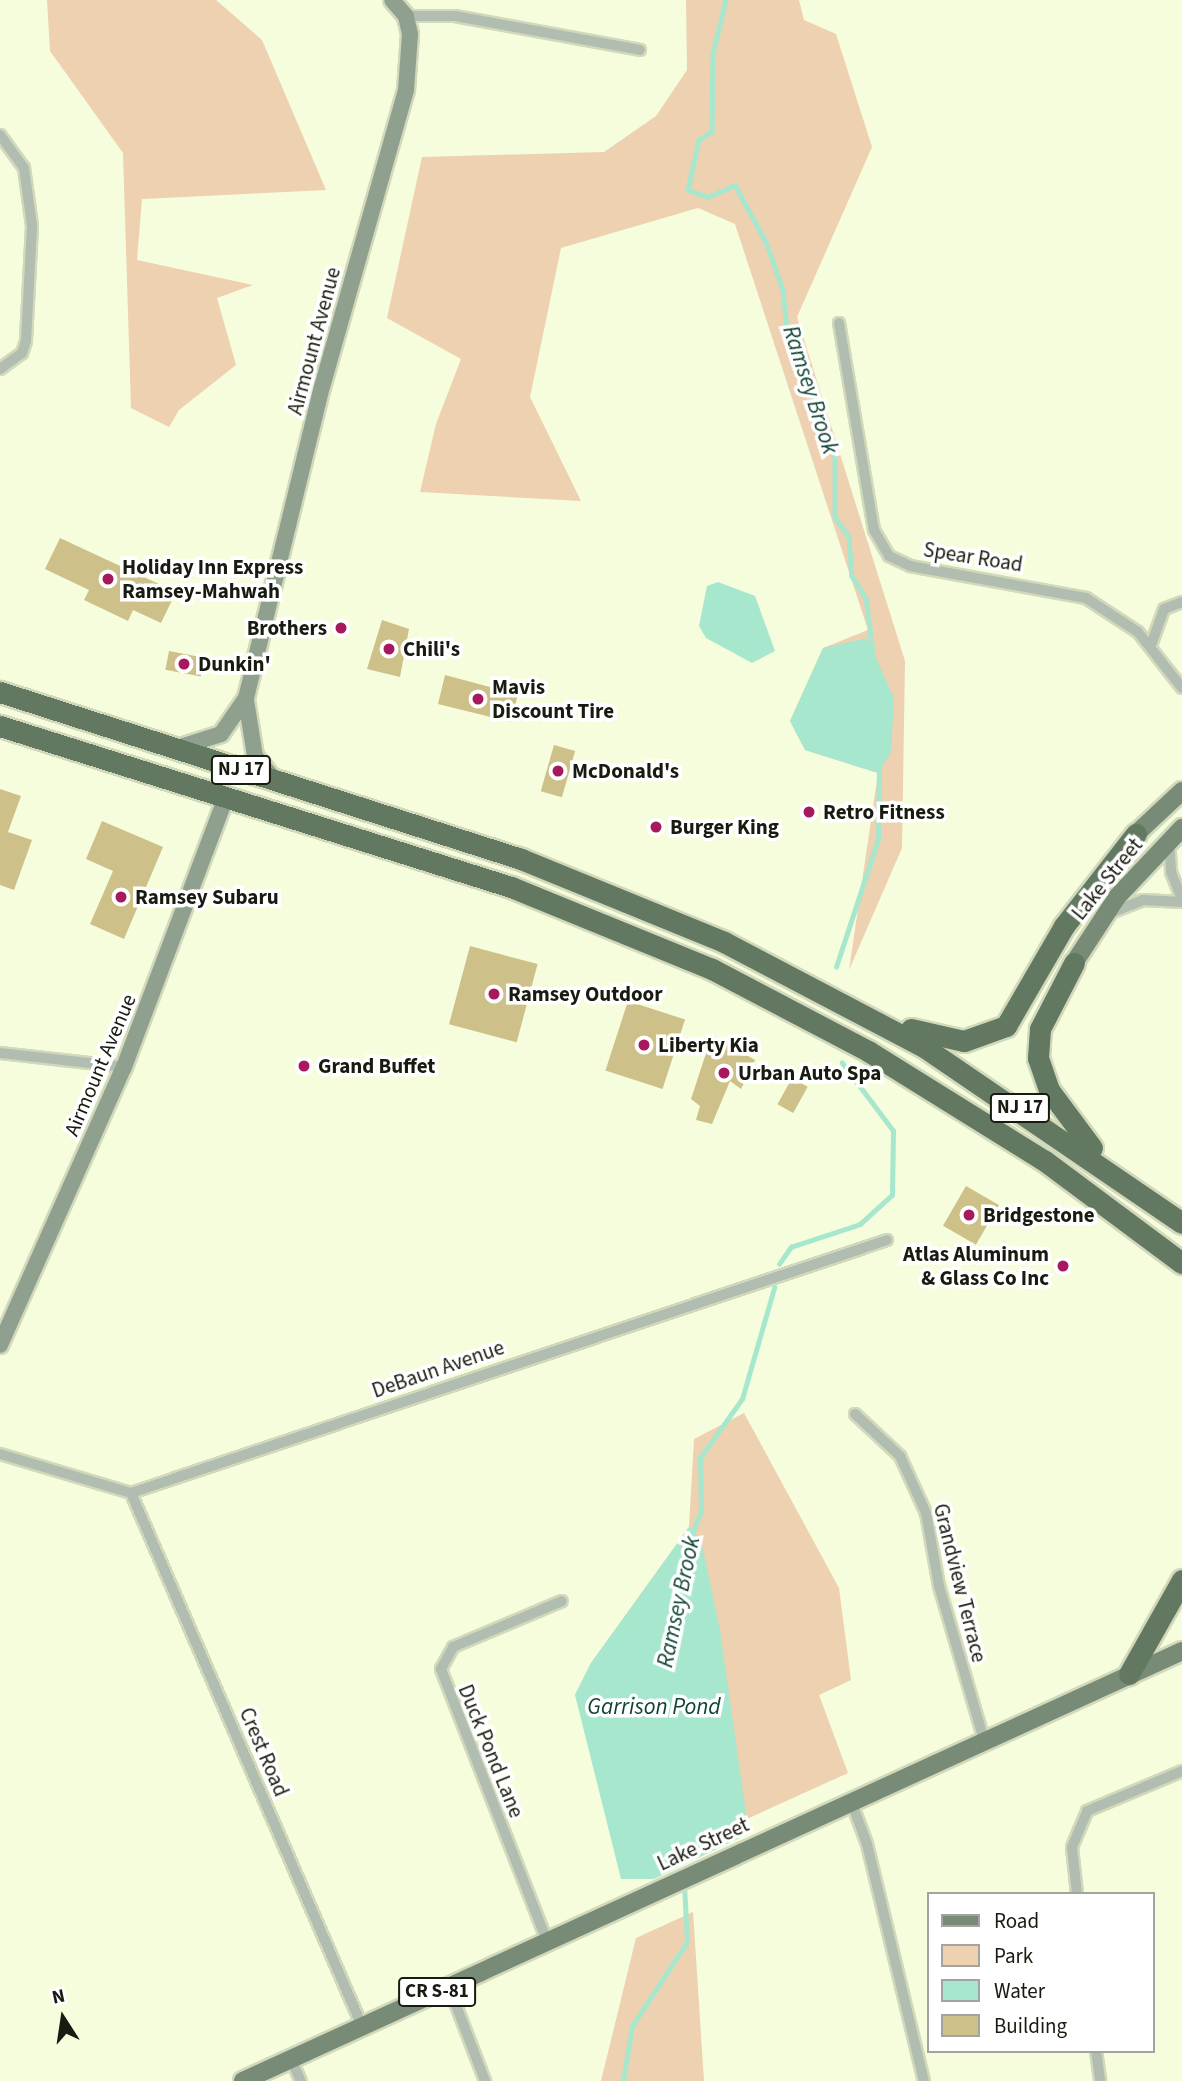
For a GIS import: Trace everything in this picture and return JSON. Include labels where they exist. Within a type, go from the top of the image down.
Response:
[{"type":"highway","name":"NJ 17","points":[[0,692],[590,885],[850,1006],[1106,1167],[1182,1223]]},
{"type":"highway","name":"NJ 17","points":[[0,726],[511,887],[721,974],[868,1051],[1045,1161],[1182,1263]]},
{"type":"highway","points":[[850,1006],[945,1040],[974,1041],[999,1032],[1017,1012],[1080,903],[1136,834]]},
{"type":"highway","points":[[1074,963],[1044,1020],[1038,1058],[1049,1090],[1106,1167]]},
{"type":"highway","points":[[1131,1224],[1182,1280]]},
{"type":"highway","points":[[1129,1674],[1182,1580]]},
{"type":"main road","name":"Lake Street","points":[[1136,834],[1182,791]]},
{"type":"main road","name":"Lake Street","points":[[1074,963],[1104,915],[1175,834]]},
{"type":"main road","name":"Lake Street","points":[[243,2081],[1182,1651]]},
{"type":"street","points":[[391,0],[406,16],[455,16],[640,50]]},
{"type":"street","name":"Airmount Avenue","points":[[173,749],[221,734],[246,698],[322,387],[406,90],[412,52],[406,16]]},
{"type":"street","points":[[0,135],[24,168],[32,206],[26,341],[0,369]]},
{"type":"street","name":"Spear Road","points":[[839,323],[874,530],[889,556],[910,566],[1086,598],[1120,617],[1151,645],[1182,688]]},
{"type":"street","points":[[1151,645],[1164,609],[1182,602]]},
{"type":"street","name":"Airmount Avenue","points":[[246,698],[255,756],[275,781]]},
{"type":"street","name":"Airmount Avenue","points":[[0,1345],[124,1067],[226,797]]},
{"type":"street","points":[[1104,915],[1143,900],[1182,900],[1171,872],[1175,834]]},
{"type":"street","points":[[0,1053],[124,1067]]},
{"type":"street","name":"DeBaun Avenue","points":[[131,1493],[887,1240]]},
{"type":"street","name":"Grandview Terrace","points":[[855,1413],[900,1456],[926,1513],[939,1586],[984,1740]]},
{"type":"street","points":[[0,1454],[131,1493]]},
{"type":"street","name":"Crest Road","points":[[131,1493],[362,2026]]},
{"type":"street","name":"Duck Pond Lane","points":[[547,1941],[441,1669],[453,1647],[562,1601]]},
{"type":"street","points":[[1077,1892],[1072,1847],[1087,1811],[1182,1771]]},
{"type":"street","points":[[851,1801],[924,2081]]},
{"type":"street","points":[[449,1987],[485,2081]]},
{"type":"street","points":[[1096,2053],[1100,2081]]},
{"type":"street","points":[[291,2059],[301,2081]]},
{"type":"green space","points":[[47,0],[216,0],[262,40],[326,190],[142,199],[137,260],[253,285],[217,298],[236,365],[179,410],[169,427],[131,408],[123,153],[50,51]]},
{"type":"green space","points":[[686,0],[799,0],[804,20],[836,34],[872,147],[797,317],[905,661],[902,848],[849,970],[878,773],[805,750],[790,721],[823,648],[868,630],[735,224],[698,208],[561,248],[530,397],[581,501],[420,492],[436,424],[461,359],[387,318],[422,157],[604,152],[656,116],[687,70]]},
{"type":"green space","points":[[744,1413],[839,1588],[851,1680],[819,1695],[848,1773],[639,1868],[575,1695],[591,1663],[689,1527],[694,1439]]},
{"type":"green space","points":[[693,1912],[704,2081],[601,2081],[636,1938]]},
{"type":"water","points":[[718,582],[755,596],[775,651],[752,663],[706,638],[699,626],[707,586]]},
{"type":"water","points":[[867,638],[894,698],[891,752],[878,773],[805,750],[790,721],[823,648]]},
{"type":"water","name":"Garrison Pond","points":[[689,1527],[701,1540],[720,1630],[748,1827],[740,1838],[654,1879],[621,1879],[575,1695],[591,1663]]},
{"type":"building","name":"Holiday Inn Express Ramsey-Mahwah","points":[[60,538],[176,592],[161,623],[133,610],[128,621],[84,600],[89,590],[45,569]]},
{"type":"building","name":"Chili's","points":[[382,620],[409,629],[400,677],[367,669]]},
{"type":"building","name":"Dunkin'","points":[[169,651],[204,658],[201,677],[165,670]]},
{"type":"building","name":"Mavis Discount Tire","points":[[445,675],[490,687],[492,679],[506,682],[503,691],[518,694],[511,722],[438,704]]},
{"type":"building","name":"McDonald's","points":[[554,745],[575,751],[562,797],[541,791]]},
{"type":"building","points":[[0,789],[21,796],[8,832],[32,840],[14,890],[0,885]]},
{"type":"building","name":"Ramsey Subaru","points":[[102,821],[163,847],[124,939],[90,924],[113,871],[86,859]]},
{"type":"building","name":"Ramsey Outdoor","points":[[470,946],[538,964],[517,1042],[449,1024]]},
{"type":"building","name":"Liberty Kia","points":[[628,1001],[685,1020],[663,1089],[605,1070]]},
{"type":"building","name":"Urban Auto Spa","points":[[712,1035],[755,1060],[741,1089],[730,1081],[712,1124],[696,1120],[700,1106],[691,1099]]},
{"type":"building","points":[[792,1078],[808,1087],[793,1113],[777,1104]]},
{"type":"building","name":"Bridgestone","points":[[966,1186],[999,1205],[976,1245],[943,1226]]},
{"type":"waterway","name":"Ramsey Brook","points":[[726,0],[713,54],[712,132],[699,140],[688,190],[708,197],[735,185],[767,244],[783,290],[788,337],[835,455],[835,517],[849,537],[852,576],[866,598],[873,652]]},
{"type":"waterway","name":"Ramsey Brook","points":[[836,967],[878,839],[879,765]]},
{"type":"waterway","name":"Ramsey Brook","points":[[779,1264],[791,1247],[860,1224],[892,1195],[893,1131],[842,1063]]},
{"type":"waterway","name":"Ramsey Brook","points":[[691,1536],[701,1511],[700,1458],[742,1399],[774,1288]]},
{"type":"waterway","name":"Ramsey Brook","points":[[623,2081],[632,2026],[687,1942],[684,1884]]},
{"type":"place","name":"Holiday Inn Express Ramsey-Mahwah","points":[[108,579]]},
{"type":"place","name":"Brothers","points":[[341,628]]},
{"type":"place","name":"Chili's","points":[[389,649]]},
{"type":"place","name":"Dunkin'","points":[[184,664]]},
{"type":"place","name":"Mavis Discount Tire","points":[[478,699]]},
{"type":"place","name":"McDonald's","points":[[558,771]]},
{"type":"place","name":"Retro Fitness","points":[[809,812]]},
{"type":"place","name":"Burger King","points":[[656,827]]},
{"type":"place","name":"Ramsey Subaru","points":[[121,897]]},
{"type":"place","name":"Ramsey Outdoor","points":[[494,994]]},
{"type":"place","name":"Liberty Kia","points":[[644,1045]]},
{"type":"place","name":"Grand Buffet","points":[[304,1066]]},
{"type":"place","name":"Urban Auto Spa","points":[[724,1073]]},
{"type":"place","name":"Bridgestone","points":[[969,1215]]},
{"type":"place","name":"Atlas Aluminum & Glass Co Inc","points":[[1063,1266]]}]
